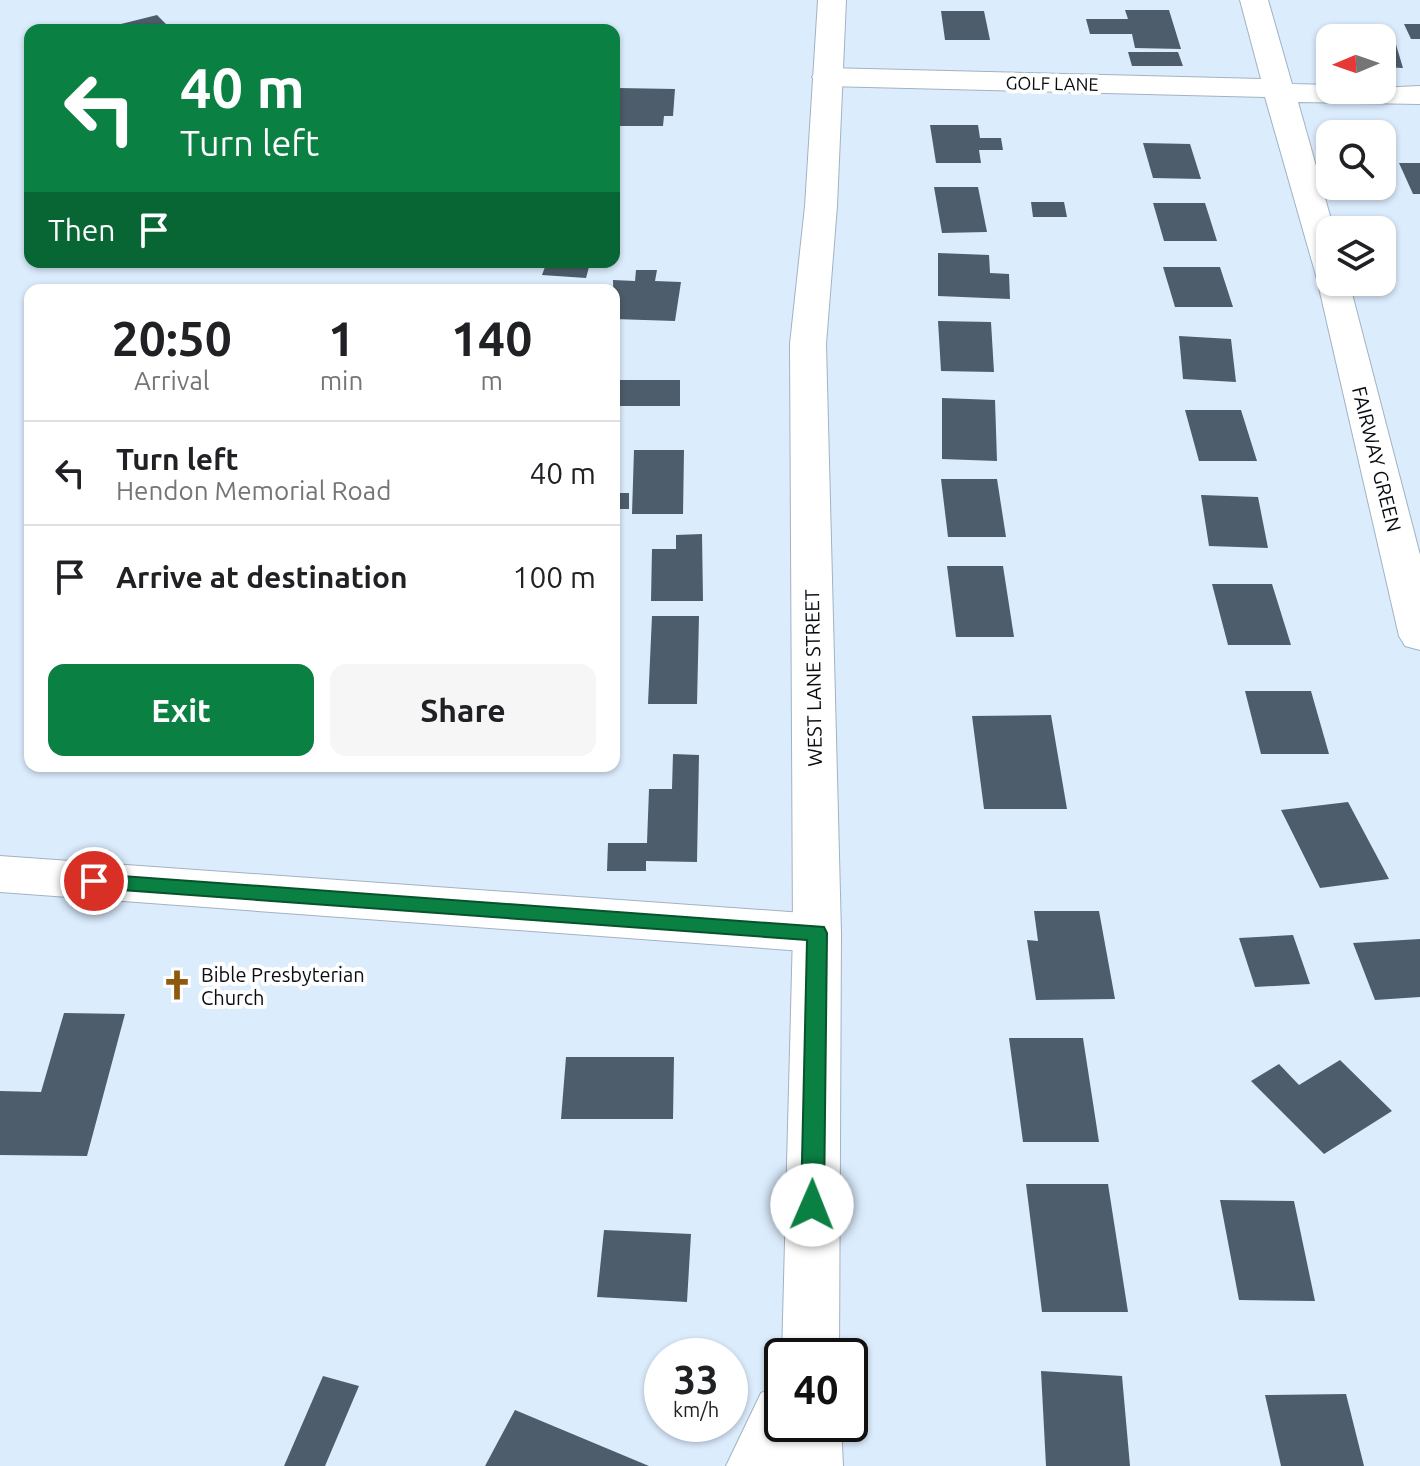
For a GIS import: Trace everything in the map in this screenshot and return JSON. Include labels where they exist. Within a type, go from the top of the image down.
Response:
[{"type":"street","name":"WEST LANE STREET","points":[[810,1338],[817,933],[808,344],[821,206],[832,0]]},
{"type":"street","points":[[1254,0],[1316,226]]},
{"type":"street","name":"GOLF LANE","points":[[827,77],[1420,95]]},
{"type":"street","name":"FAIRWAY GREEN","points":[[1335,296],[1420,636]]},
{"type":"street","points":[[0,874],[817,933]]},
{"type":"street","points":[[756,1466],[768,1442]]},
{"type":"street","points":[[812,1442],[813,1466]]},
{"type":"building","points":[[1125,10],[1169,10],[1181,49],[1135,48],[1132,34],[1090,34],[1086,19],[1128,19]]},
{"type":"building","points":[[941,11],[984,11],[990,40],[945,40]]},
{"type":"building","points":[[157,15],[166,24],[121,24]]},
{"type":"building","points":[[1404,24],[1420,24],[1420,39],[1411,39]]},
{"type":"building","points":[[1396,45],[1403,68],[1396,68]]},
{"type":"building","points":[[1128,52],[1178,52],[1183,66],[1132,66]]},
{"type":"building","points":[[620,88],[675,89],[673,116],[664,116],[663,126],[620,126]]},
{"type":"building","points":[[930,125],[978,125],[980,138],[1001,138],[1003,150],[979,150],[981,163],[936,163]]},
{"type":"building","points":[[1143,143],[1190,144],[1201,179],[1153,178]]},
{"type":"building","points":[[1399,163],[1420,163],[1420,194],[1413,194]]},
{"type":"building","points":[[934,187],[978,187],[987,232],[942,233]]},
{"type":"building","points":[[1031,202],[1064,202],[1067,217],[1033,217]]},
{"type":"building","points":[[1153,203],[1205,203],[1217,241],[1164,241]]},
{"type":"building","points":[[938,253],[989,255],[990,273],[1009,274],[1010,299],[938,296]]},
{"type":"building","points":[[1163,267],[1220,267],[1233,307],[1175,307]]},
{"type":"building","points":[[545,268],[589,268],[586,278],[542,275]]},
{"type":"building","points":[[636,270],[657,270],[655,281],[681,282],[675,321],[620,319],[620,284],[613,284],[613,280],[635,281]]},
{"type":"building","points":[[938,321],[991,322],[994,372],[941,371]]},
{"type":"building","points":[[1179,336],[1231,339],[1236,382],[1183,379]]},
{"type":"building","points":[[620,380],[680,380],[680,406],[620,406]]},
{"type":"building","points":[[942,398],[995,400],[997,461],[942,459]]},
{"type":"building","points":[[1185,410],[1241,410],[1257,461],[1199,461]]},
{"type":"building","points":[[634,450],[684,450],[683,514],[632,514]]},
{"type":"building","points":[[941,479],[997,479],[1006,537],[948,537]]},
{"type":"building","points":[[620,493],[629,493],[629,509],[620,509]]},
{"type":"building","points":[[1201,495],[1258,497],[1268,548],[1209,546]]},
{"type":"building","points":[[702,534],[703,601],[651,601],[652,549],[676,549],[676,535]]},
{"type":"building","points":[[947,566],[1003,566],[1014,637],[956,637]]},
{"type":"building","points":[[1212,584],[1272,584],[1291,645],[1228,645]]},
{"type":"building","points":[[652,616],[699,616],[697,704],[648,704]]},
{"type":"building","points":[[1245,691],[1311,691],[1329,754],[1261,754]]},
{"type":"building","points":[[1051,715],[1067,809],[984,809],[972,716]]},
{"type":"building","points":[[673,754],[699,755],[697,862],[646,861],[646,871],[607,871],[608,843],[647,843],[649,789],[672,789]]},
{"type":"building","points":[[1348,802],[1389,879],[1320,888],[1281,810]]},
{"type":"building","points":[[1034,911],[1099,911],[1115,999],[1036,1000],[1027,940],[1038,941]]},
{"type":"building","points":[[1293,935],[1310,984],[1255,987],[1239,938]]},
{"type":"building","points":[[1420,939],[1420,997],[1375,1000],[1353,943]]},
{"type":"building","points":[[64,1013],[125,1014],[87,1156],[0,1155],[0,1091],[41,1092]]},
{"type":"building","points":[[1009,1038],[1083,1038],[1099,1142],[1023,1142]]},
{"type":"building","points":[[566,1057],[674,1057],[673,1119],[561,1119]]},
{"type":"building","points":[[1340,1060],[1392,1111],[1324,1154],[1251,1081],[1279,1064],[1299,1085]]},
{"type":"building","points":[[1026,1184],[1108,1184],[1128,1312],[1042,1312]]},
{"type":"building","points":[[1220,1200],[1294,1201],[1315,1301],[1239,1300]]},
{"type":"building","points":[[604,1230],[691,1234],[687,1302],[597,1297]]},
{"type":"building","points":[[1041,1371],[1122,1376],[1130,1466],[1046,1466]]},
{"type":"building","points":[[323,1376],[359,1386],[325,1466],[284,1466]]},
{"type":"building","points":[[1346,1394],[1364,1466],[1281,1466],[1265,1395]]},
{"type":"building","points":[[515,1410],[649,1466],[485,1466]]},
{"type":"place","name":"Bible Presbyterian Church","points":[[177,985]]},
{"type":"route","points":[[94,881],[817,933],[812,1205]]}]
